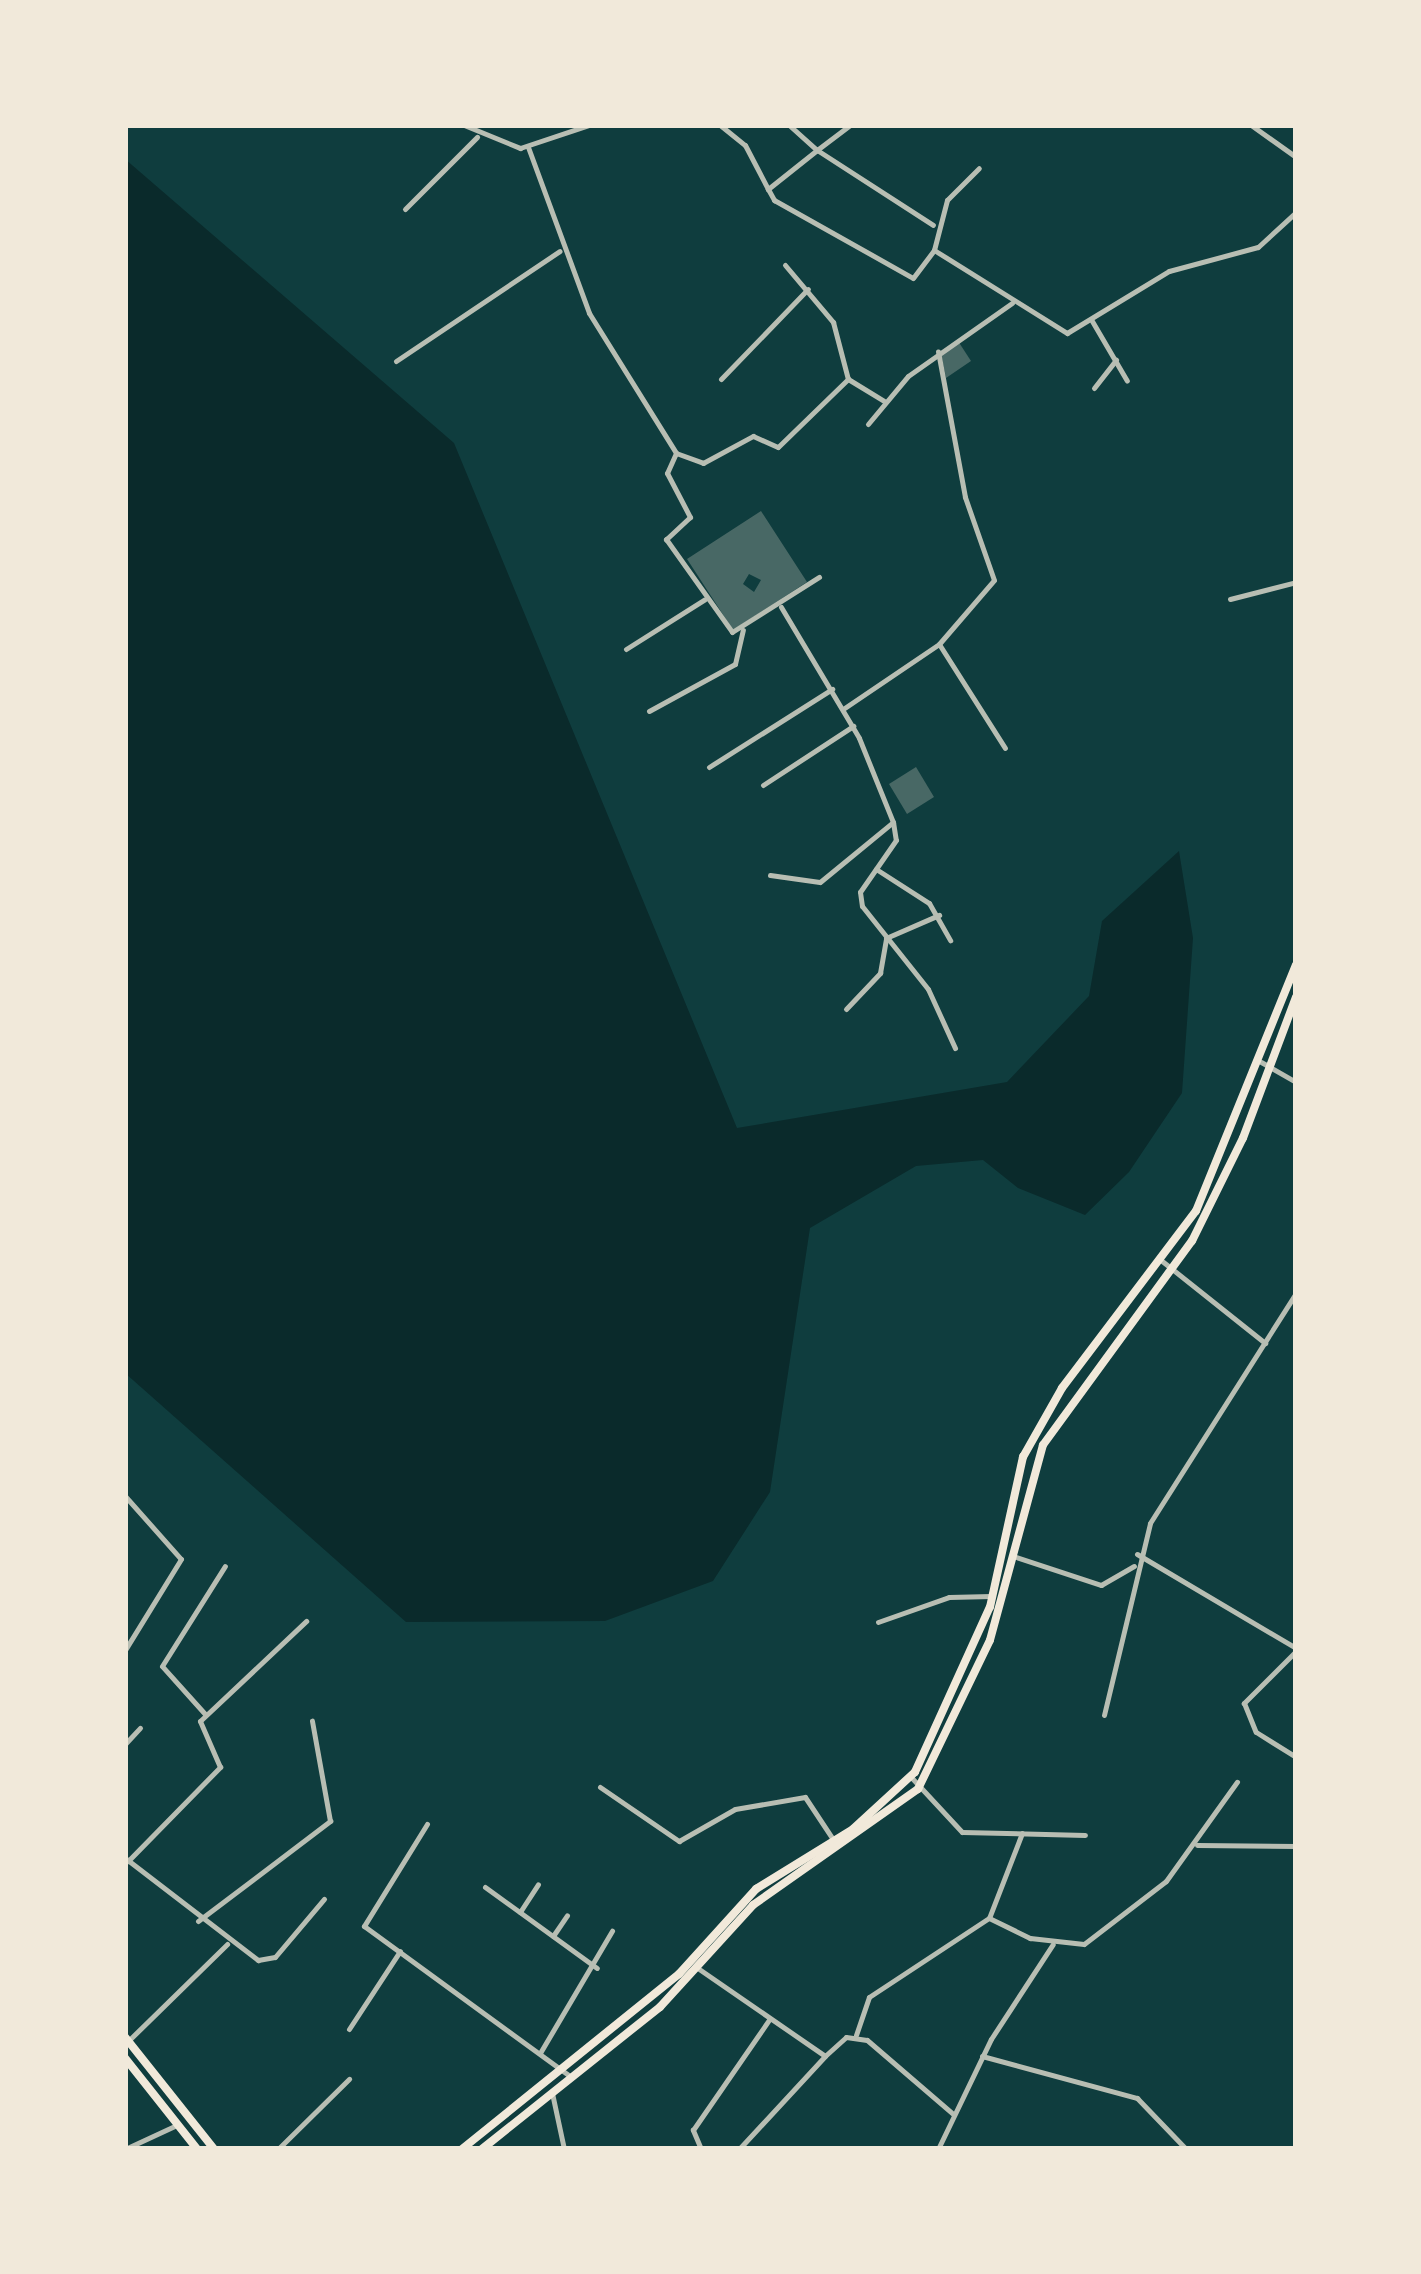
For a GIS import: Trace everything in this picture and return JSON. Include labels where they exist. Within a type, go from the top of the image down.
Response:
[{"type":"main road","points":[[462,2149],[679,1974],[747,1896],[834,1841],[910,1777],[942,1730],[1009,1561],[1023,1457],[1062,1388],[1162,1261],[1209,1186],[1296,965]]},
{"type":"main road","points":[[482,2149],[573,2079],[699,1969],[753,1905],[860,1838],[918,1789],[990,1640],[1043,1445],[1173,1268],[1274,1066],[1296,997]]},
{"type":"main road","points":[[126,2041],[214,2149]]},
{"type":"main road","points":[[125,2058],[192,2147]]},
{"type":"street","points":[[464,125],[478,136],[528,147],[589,125]]},
{"type":"street","points":[[720,125],[789,213],[913,278],[934,250],[933,225],[979,168]]},
{"type":"street","points":[[789,125],[817,150],[933,225]]},
{"type":"street","points":[[768,189],[850,125]]},
{"type":"street","points":[[1251,125],[1296,157]]},
{"type":"street","points":[[405,209],[478,136]]},
{"type":"street","points":[[528,147],[560,251],[620,373],[676,453],[703,463],[753,436],[778,447],[848,378]]},
{"type":"street","points":[[934,250],[1012,303],[1067,333],[1168,271],[1258,247],[1296,212]]},
{"type":"street","points":[[396,361],[560,251]]},
{"type":"street","points":[[785,266],[833,322],[848,378],[885,401]]},
{"type":"street","points":[[721,379],[808,289]]},
{"type":"street","points":[[868,424],[885,401],[938,352],[1012,303]]},
{"type":"street","points":[[1092,321],[1127,381]]},
{"type":"street","points":[[843,710],[939,644],[994,580],[965,497],[938,352]]},
{"type":"street","points":[[1094,388],[1116,360]]},
{"type":"street","points":[[676,453],[668,472],[690,518],[666,539],[732,632],[743,630],[781,607],[819,577]]},
{"type":"street","points":[[1230,599],[1296,582]]},
{"type":"street","points":[[626,648],[705,599]]},
{"type":"street","points":[[781,607],[853,726],[893,822],[896,840],[859,900],[928,988],[955,1048]]},
{"type":"street","points":[[649,712],[736,664],[743,630]]},
{"type":"street","points":[[939,644],[1005,748]]},
{"type":"street","points":[[709,767],[832,690]]},
{"type":"street","points":[[763,785],[853,726]]},
{"type":"street","points":[[770,875],[820,882],[893,822]]},
{"type":"street","points":[[876,869],[938,915],[950,940]]},
{"type":"street","points":[[886,938],[938,915]]},
{"type":"street","points":[[846,1010],[880,973],[886,938]]},
{"type":"street","points":[[1261,1062],[1292,1071],[1296,1082]]},
{"type":"street","points":[[1162,1261],[1265,1343]]},
{"type":"street","points":[[1104,1715],[1136,1554],[1296,1292]]},
{"type":"street","points":[[125,1496],[181,1560],[125,1650]]},
{"type":"street","points":[[1136,1554],[1296,1649],[1244,1703],[1256,1732],[1296,1756]]},
{"type":"street","points":[[1009,1561],[1100,1585],[1134,1566]]},
{"type":"street","points":[[205,1714],[162,1666],[224,1566]]},
{"type":"street","points":[[878,1622],[936,1600],[994,1596]]},
{"type":"street","points":[[306,1621],[205,1714],[198,1729],[220,1767],[127,1860],[227,1944],[267,1961],[324,1898]]},
{"type":"street","points":[[198,1921],[330,1821],[312,1721]]},
{"type":"street","points":[[125,1744],[140,1728]]},
{"type":"street","points":[[910,1777],[962,1832],[1085,1835]]},
{"type":"street","points":[[988,1918],[1053,1944],[1105,1934],[1197,1844],[1237,1782]]},
{"type":"street","points":[[600,1786],[679,1841],[735,1809],[805,1798],[834,1841]]},
{"type":"street","points":[[427,1824],[365,1920],[400,1951],[573,2079]]},
{"type":"street","points":[[739,2149],[824,2056],[856,2034],[869,1998],[988,1918],[1022,1833]]},
{"type":"street","points":[[1197,1844],[1296,1846]]},
{"type":"street","points":[[520,1912],[538,1884]]},
{"type":"street","points":[[485,1886],[597,1968]]},
{"type":"street","points":[[553,1936],[567,1915]]},
{"type":"street","points":[[540,2053],[597,1968],[612,1931]]},
{"type":"street","points":[[126,2041],[227,1944]]},
{"type":"street","points":[[938,2149],[982,2056],[1053,1944]]},
{"type":"street","points":[[349,2028],[400,1951]]},
{"type":"street","points":[[699,1969],[824,2056]]},
{"type":"street","points":[[701,2149],[692,2130],[769,2020]]},
{"type":"street","points":[[856,2034],[954,2114]]},
{"type":"street","points":[[982,2056],[1137,2098],[1186,2149]]},
{"type":"street","points":[[278,2149],[350,2079]]},
{"type":"street","points":[[552,2093],[564,2149]]},
{"type":"street","points":[[125,2148],[178,2125]]},
{"type":"water","points":[[125,159],[454,443],[737,1128],[1007,1082],[1089,996],[1102,921],[1179,851],[1193,938],[1182,1093],[1129,1172],[1085,1215],[1018,1188],[983,1160],[916,1166],[810,1228],[770,1492],[713,1581],[605,1621],[406,1622],[125,1373]]},
{"type":"building","points":[[958,341],[971,361],[946,378],[941,353]]},
{"type":"building","points":[[761,511],[807,582],[733,630],[687,559]],"holes":[[[749,574],[761,580],[754,592],[743,584]]]},
{"type":"building","points":[[916,767],[934,797],[907,814],[889,784]]}]
